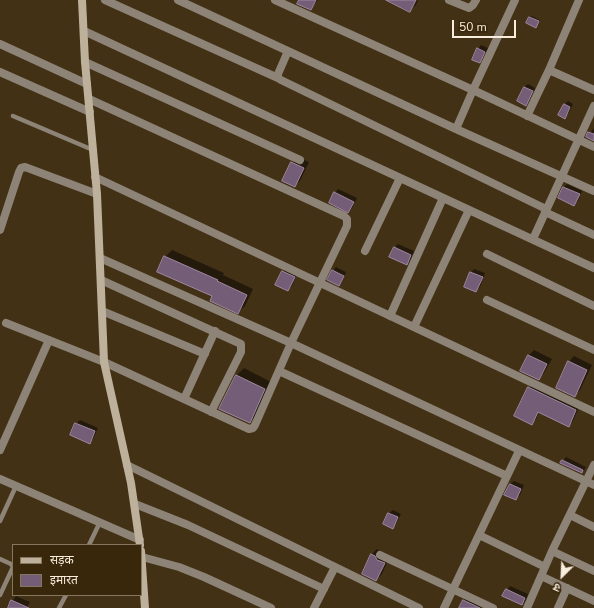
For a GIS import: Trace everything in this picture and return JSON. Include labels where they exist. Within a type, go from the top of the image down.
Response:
[{"type":"street","points":[[82,0],[85,62],[97,194],[104,362],[135,504],[140,542]]},
{"type":"street","points":[[105,0],[278,78],[594,235]]},
{"type":"street","points":[[178,0],[456,129],[594,191]]},
{"type":"street","points":[[275,0],[594,147]]},
{"type":"street","points":[[449,0],[469,8],[474,5],[476,0]]},
{"type":"street","points":[[456,129],[472,90],[515,0]]},
{"type":"street","points":[[527,116],[549,70],[579,0]]},
{"type":"street","points":[[84,31],[594,268]]},
{"type":"street","points":[[0,44],[87,84]]},
{"type":"street","points":[[278,78],[278,74],[288,51]]},
{"type":"street","points":[[85,62],[300,160]]},
{"type":"street","points":[[549,70],[594,90]]},
{"type":"street","points":[[0,72],[90,112]]},
{"type":"street","points":[[6,323],[104,362],[244,427],[249,429],[253,428],[291,343],[347,226],[347,219],[344,216],[89,99]]},
{"type":"street","points":[[533,240],[561,176],[593,110]]},
{"type":"street","points":[[0,230],[19,172],[21,168],[25,166],[97,194]]},
{"type":"street","points":[[95,177],[594,412]]},
{"type":"street","points":[[365,251],[400,178]]},
{"type":"street","points":[[390,316],[443,198]]},
{"type":"street","points":[[414,327],[468,210]]},
{"type":"street","points":[[487,254],[594,306]]},
{"type":"street","points":[[100,258],[291,343],[590,484]]},
{"type":"street","points":[[101,280],[241,344],[241,352],[211,412]]},
{"type":"street","points":[[487,300],[594,350]]},
{"type":"street","points":[[102,311],[205,354]]},
{"type":"street","points":[[184,399],[215,331]]},
{"type":"street","points":[[0,450],[49,340]]},
{"type":"street","points":[[279,371],[507,476]]},
{"type":"street","points":[[444,608],[519,451]]},
{"type":"street","points":[[527,608],[552,551],[570,515],[590,484],[594,465]]},
{"type":"street","points":[[127,466],[419,608]]},
{"type":"street","points":[[0,479],[100,522],[140,542]]},
{"type":"street","points":[[135,504],[188,525],[324,588]]},
{"type":"street","points":[[570,515],[594,526]]},
{"type":"street","points":[[479,535],[545,567]]},
{"type":"street","points":[[552,551],[594,571]]},
{"type":"street","points":[[142,554],[198,574],[270,608]]},
{"type":"street","points":[[380,555],[493,608]]},
{"type":"street","points":[[314,608],[335,567]]},
{"type":"street","points":[[142,568],[145,608]]},
{"type":"street","points":[[541,576],[594,601]]},
{"type":"street","points":[[558,608],[567,588]]},
{"type":"lane","points":[[13,116],[93,150]]},
{"type":"lane","points":[[0,522],[16,486]]},
{"type":"lane","points":[[90,544],[100,522]]},
{"type":"lane","points":[[0,558],[12,566]]},
{"type":"lane","points":[[0,595],[12,569]]},
{"type":"lane","points":[[59,608],[65,596]]},
{"type":"building","points":[[299,0],[316,0],[311,10],[297,4]]},
{"type":"building","points":[[386,0],[416,0],[410,12]]},
{"type":"building","points":[[529,17],[539,21],[536,28],[526,23]]},
{"type":"building","points":[[477,48],[485,52],[480,63],[472,60]]},
{"type":"building","points":[[524,87],[533,91],[526,106],[517,101]]},
{"type":"building","points":[[564,104],[570,107],[565,119],[558,115]]},
{"type":"building","points":[[588,132],[594,134],[594,141],[586,137]]},
{"type":"building","points":[[291,162],[304,168],[295,187],[282,181]]},
{"type":"building","points":[[563,187],[580,194],[574,206],[558,198]]},
{"type":"building","points":[[334,192],[354,202],[348,213],[329,203]]},
{"type":"building","points":[[394,247],[411,255],[407,265],[389,257]]},
{"type":"building","points":[[164,256],[218,280],[217,281],[247,295],[238,314],[210,301],[212,296],[157,272]]},
{"type":"building","points":[[332,270],[344,276],[339,286],[327,280]]},
{"type":"building","points":[[282,271],[295,277],[288,291],[275,285]]},
{"type":"building","points":[[470,272],[483,277],[476,292],[464,287]]},
{"type":"building","points":[[528,355],[547,364],[539,380],[520,371]]},
{"type":"building","points":[[568,361],[587,370],[575,397],[556,388]]},
{"type":"building","points":[[236,375],[265,389],[250,423],[219,409]]},
{"type":"building","points":[[528,387],[576,410],[569,427],[538,412],[532,425],[514,416]]},
{"type":"building","points":[[75,423],[95,431],[90,444],[70,435]]},
{"type":"building","points":[[562,460],[583,470],[582,473],[560,463]]},
{"type":"building","points":[[510,484],[521,489],[516,500],[504,495]]},
{"type":"building","points":[[388,513],[398,517],[393,529],[383,524]]},
{"type":"building","points":[[371,554],[375,556],[377,560],[385,563],[376,581],[362,574]]},
{"type":"building","points":[[506,589],[525,598],[522,605],[502,596]]},
{"type":"building","points":[[11,600],[29,608],[8,608]]},
{"type":"building","points":[[463,600],[480,608],[459,608]]}]
